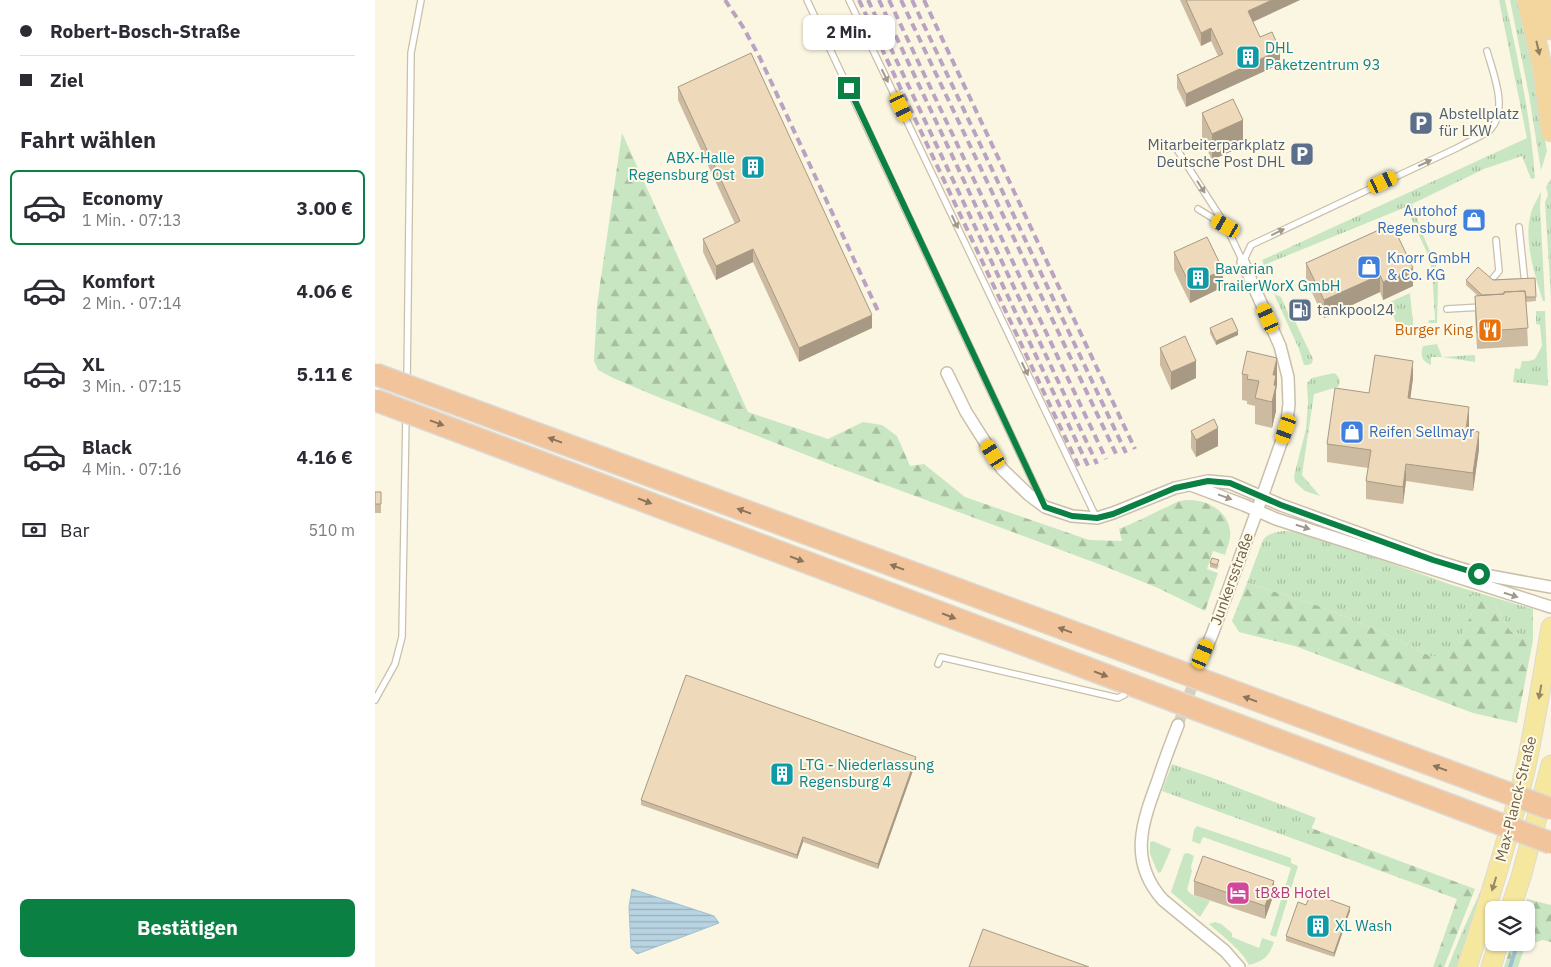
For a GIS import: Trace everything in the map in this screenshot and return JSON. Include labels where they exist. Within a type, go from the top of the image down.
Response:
[{"type":"highway","points":[[1527,0],[1541,65],[1551,132]]},
{"type":"highway","points":[[1545,0],[1551,30]]},
{"type":"highway","points":[[375,374],[1551,809]]},
{"type":"highway","points":[[375,400],[1551,843]]},
{"type":"main road","name":"Max-Planck-Straße","points":[[1467,967],[1495,884],[1524,776],[1551,627]]},
{"type":"main road","name":"Max-Planck-Straße","points":[[1513,901],[1551,765]]},
{"type":"main road","points":[[1491,967],[1496,951]]},
{"type":"street","name":"Junkersstraße","points":[[1203,654],[1213,632],[1286,429],[1289,404],[1288,377],[1281,346],[1243,262]]},
{"type":"street","points":[[947,373],[967,412],[1002,469],[1029,495],[1045,507],[1072,516],[1097,518],[1113,514],[1175,488],[1208,481],[1230,483],[1260,504],[1276,519],[1551,607]]},
{"type":"street","points":[[1260,504],[1281,505],[1442,563],[1479,574],[1551,587]]},
{"type":"street","points":[[1178,724],[1145,816],[1141,836],[1141,856],[1147,876],[1163,900],[1225,951],[1239,967]]},
{"type":"lane","points":[[407,391],[411,53],[421,0]]},
{"type":"lane","points":[[807,0],[1045,507]]},
{"type":"lane","points":[[849,0],[1097,518]]},
{"type":"lane","points":[[1243,262],[1251,245],[1459,147],[1489,130],[1496,121],[1499,97],[1487,51]]},
{"type":"lane","points":[[1176,148],[1226,226],[1243,262]]},
{"type":"lane","points":[[1198,210],[1226,226]]},
{"type":"lane","points":[[1519,227],[1527,295]]},
{"type":"lane","points":[[1481,293],[1499,271],[1496,240]]},
{"type":"lane","points":[[1468,308],[1475,300]]},
{"type":"lane","points":[[1447,309],[1488,306]]},
{"type":"lane","points":[[375,700],[395,664],[402,637],[407,400]]},
{"type":"lane","points":[[938,664],[941,657],[1118,698],[1124,695]]},
{"type":"green space","points":[[1499,0],[1505,0],[1519,66],[1527,111],[1535,178],[1531,179],[1522,156],[1484,169],[1412,204],[1436,265],[1438,285],[1437,323],[1428,323],[1429,320],[1435,320],[1432,270],[1429,257],[1406,207],[1264,265],[1262,260],[1527,138]]},
{"type":"green space","points":[[1510,0],[1520,0],[1547,151],[1541,170],[1529,95]]},
{"type":"green space","points":[[622,133],[748,412],[828,439],[863,422],[882,425],[897,436],[910,466],[924,464],[965,497],[1089,540],[1122,541],[1119,529],[1180,501],[1197,500],[1213,506],[1225,517],[1230,535],[1225,555],[1213,551],[1207,569],[1218,573],[1205,611],[1158,588],[1104,566],[837,467],[658,397],[598,370],[594,361],[597,305]]},
{"type":"green space","points":[[1551,179],[1551,298],[1545,202],[1548,195],[1546,187]]},
{"type":"green space","points":[[1541,192],[1540,207],[1545,301],[1543,301],[1534,269],[1528,234],[1531,213]]},
{"type":"green space","points":[[1410,293],[1414,333],[1402,337],[1388,303]]},
{"type":"green space","points":[[1274,294],[1281,297],[1290,317],[1293,317],[1313,359],[1312,363],[1304,365],[1299,349]]},
{"type":"green space","points":[[1536,311],[1545,311],[1548,386],[1513,382],[1515,368],[1520,369],[1522,361],[1535,359],[1542,346],[1540,325],[1536,324]]},
{"type":"green space","points":[[1437,344],[1442,357],[1431,357],[1431,365],[1423,358],[1423,346]]},
{"type":"green space","points":[[1475,355],[1475,362],[1442,357]]},
{"type":"green space","points":[[1334,373],[1339,379],[1338,387],[1314,394],[1302,475],[1320,496],[1305,491],[1295,482],[1294,476],[1306,429],[1307,383],[1312,378]]},
{"type":"green space","points":[[1285,531],[1302,532],[1452,585],[1533,609],[1533,640],[1510,631],[1493,601],[1472,613],[1455,650],[1432,657],[1375,629],[1316,605],[1247,583],[1263,540],[1270,534]]},
{"type":"green space","points":[[1247,583],[1316,605],[1375,629],[1432,657],[1455,649],[1472,613],[1465,606],[1470,594],[1493,601],[1510,631],[1533,640],[1517,723],[1473,713],[1295,646],[1239,632],[1232,621]]},
{"type":"green space","points":[[1172,764],[1316,818],[1305,843],[1162,791]]},
{"type":"green space","points":[[1197,826],[1291,858],[1291,863],[1298,866],[1276,937],[1270,935],[1291,868],[1203,837],[1200,844],[1192,841],[1194,830]]},
{"type":"green space","points":[[1311,828],[1475,889],[1444,967],[1433,967],[1457,899],[1305,843]]},
{"type":"green space","points":[[1499,836],[1460,967],[1448,967],[1482,888]]},
{"type":"green space","points":[[1153,841],[1171,849],[1161,872],[1158,873],[1150,854],[1150,842]]},
{"type":"green space","points":[[1188,853],[1194,856],[1187,890],[1191,894],[1210,901],[1200,917],[1171,892],[1184,854]]},
{"type":"green space","points":[[1535,901],[1551,905],[1551,942],[1543,940],[1535,943]]},
{"type":"green space","points":[[1215,922],[1221,924],[1232,933],[1232,937],[1259,948],[1262,938],[1274,942],[1270,952],[1259,962],[1249,965],[1236,948],[1209,924]]},
{"type":"green space","points":[[1509,951],[1523,951],[1518,967],[1504,967]]},
{"type":"water","points":[[632,889],[714,916],[719,923],[637,954],[631,948],[629,907]]},
{"type":"building","name":"DHL Paketzentrum 93","points":[[1186,0],[1272,0],[1248,11],[1260,37],[1272,32],[1280,50],[1186,94],[1177,75],[1223,54],[1211,28],[1201,33]]},
{"type":"building","name":"ABX-Halle Regensburg Ost","points":[[751,53],[872,315],[799,348],[753,249],[716,266],[703,239],[740,221],[678,87]]},
{"type":"building","points":[[1233,99],[1243,120],[1212,134],[1202,113]]},
{"type":"building","points":[[1392,224],[1413,268],[1383,282],[1380,275],[1324,300],[1306,263]]},
{"type":"building","points":[[1207,237],[1223,270],[1190,285],[1174,252]]},
{"type":"building","points":[[1478,267],[1493,280],[1535,278],[1536,297],[1526,297],[1525,291],[1482,295],[1466,280]]},
{"type":"building","points":[[1525,291],[1528,328],[1477,332],[1475,296]]},
{"type":"building","points":[[1232,318],[1238,331],[1216,341],[1210,328]]},
{"type":"building","points":[[1185,336],[1196,361],[1171,372],[1160,348]]},
{"type":"building","points":[[1247,351],[1277,358],[1273,375],[1276,375],[1274,385],[1276,386],[1272,402],[1255,398],[1259,381],[1247,379],[1248,375],[1242,374]]},
{"type":"building","points":[[1375,355],[1413,361],[1408,398],[1469,407],[1466,430],[1479,432],[1473,473],[1406,464],[1403,487],[1366,481],[1371,450],[1327,444],[1335,388],[1369,393]]},
{"type":"building","points":[[1214,419],[1218,428],[1196,440],[1191,431]]},
{"type":"building","points":[[375,492],[381,492],[381,504],[375,504]]},
{"type":"building","points":[[1212,558],[1219,560],[1217,565],[1210,563]]},
{"type":"building","name":"LTG - Niederlassung Regensburg 4","points":[[686,675],[916,757],[878,864],[803,837],[797,855],[641,800]]},
{"type":"building","points":[[1203,856],[1274,881],[1265,906],[1194,881]]},
{"type":"building","name":"XL Wash","points":[[1311,893],[1350,907],[1334,953],[1286,936],[1298,902],[1306,905]]},
{"type":"building","points":[[983,929],[1089,967],[969,967]]},
{"type":"waterway","points":[[1510,967],[1515,951]]},
{"type":"tunnel","points":[[1178,725],[1204,654]]},
{"type":"railway","points":[[725,0],[760,58],[878,311]]},
{"type":"railway","points":[[859,0],[1080,469]]},
{"type":"railway","points":[[868,0],[1089,468]]},
{"type":"railway","points":[[879,0],[1097,464]]},
{"type":"railway","points":[[889,0],[1106,459]]},
{"type":"railway","points":[[901,0],[1117,456]]},
{"type":"railway","points":[[912,0],[1126,453]]},
{"type":"railway","points":[[924,0],[1135,449]]},
{"type":"place","name":"DHL Paketzentrum 93","points":[[1248,57]]},
{"type":"place","name":"Abstellplatz für LKW","points":[[1421,123]]},
{"type":"place","name":"Mitarbeiterparkplatz Deutsche Post DHL","points":[[1302,154]]},
{"type":"place","name":"ABX-Halle Regensburg Ost","points":[[753,167]]},
{"type":"place","name":"Autohof Regensburg","points":[[1474,220]]},
{"type":"place","name":"Knorr GmbH & Co. KG","points":[[1369,267]]},
{"type":"place","name":"Bavarian TrailerWorX GmbH","points":[[1198,278]]},
{"type":"place","name":"tankpool24","points":[[1300,310]]},
{"type":"place","name":"Burger King","points":[[1490,330]]},
{"type":"place","name":"Reifen Sellmayr","points":[[1352,432]]},
{"type":"place","name":"LTG - Niederlassung Regensburg 4","points":[[782,774]]},
{"type":"place","name":"tB&B Hotel","points":[[1238,893]]},
{"type":"place","name":"XL Wash","points":[[1318,926]]},
{"type":"route","points":[[849,88],[1045,507],[1072,516],[1097,518],[1113,514],[1175,488],[1208,481],[1230,483],[1281,505],[1433,560],[1479,574]]}]
